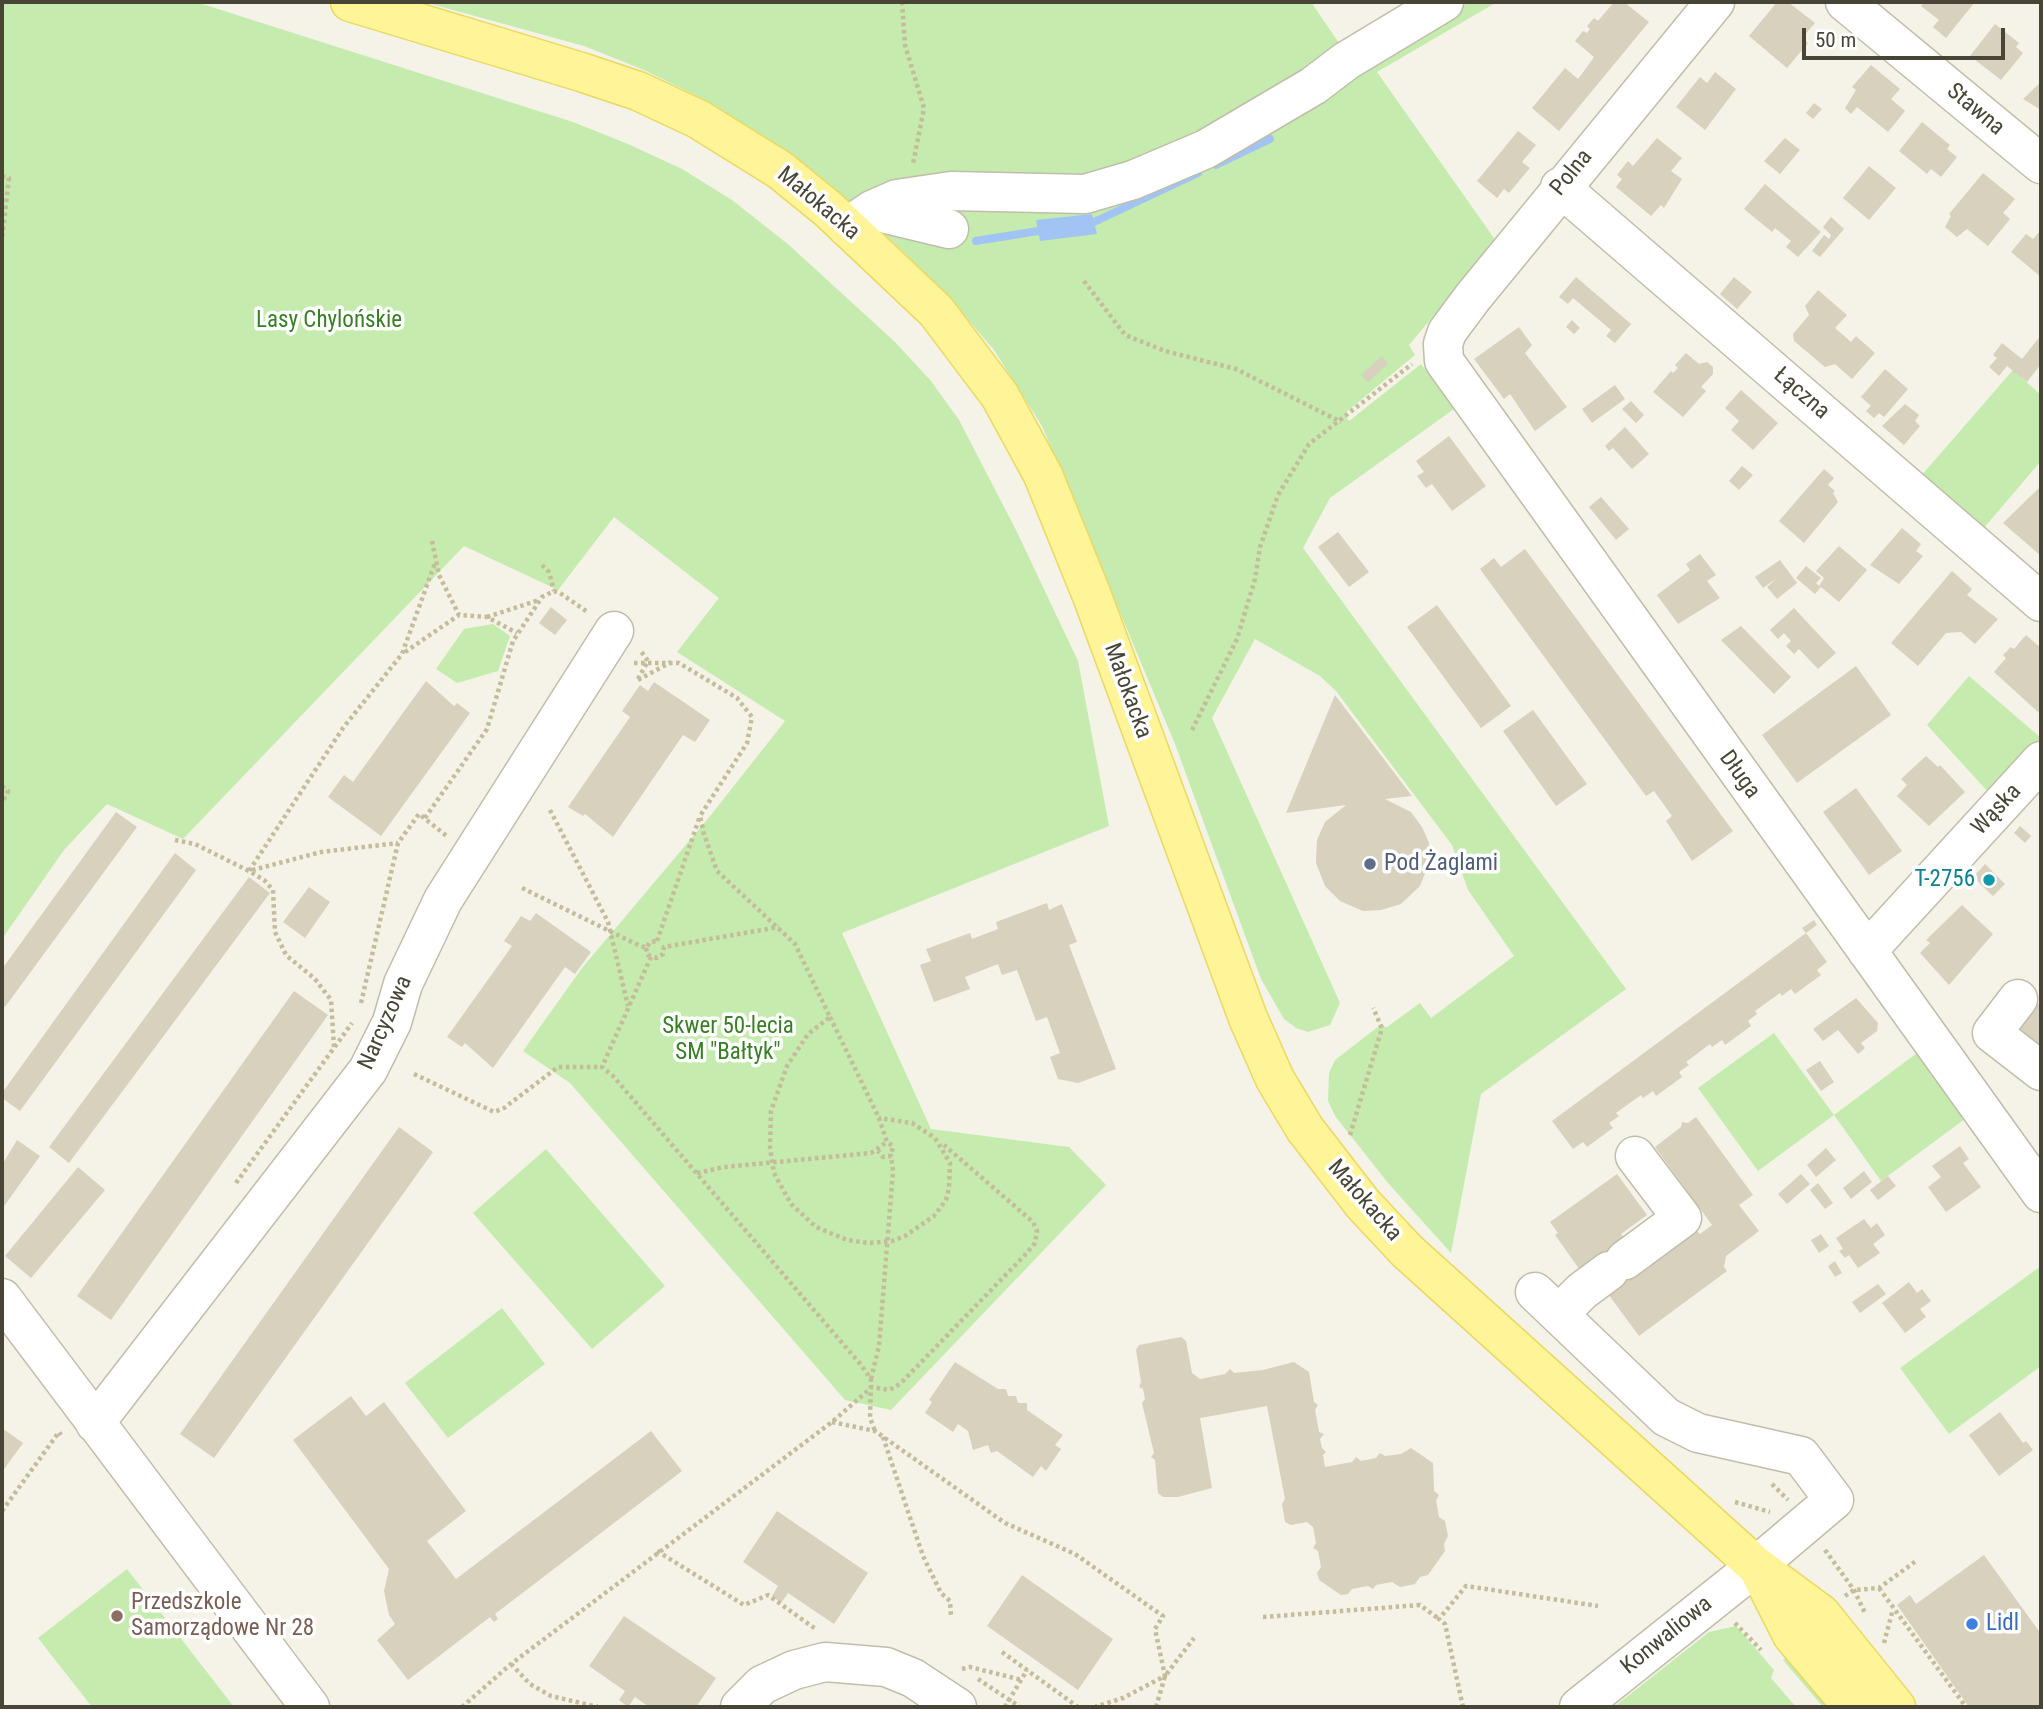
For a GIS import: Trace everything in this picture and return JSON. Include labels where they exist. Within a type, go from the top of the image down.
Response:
[{"type":"main road","name":"Małokacka","points":[[350,2],[638,91],[698,119],[780,170],[872,212],[936,311],[971,355],[1024,435],[1092,596],[1248,1018],[1275,1079],[1305,1129],[1363,1204],[1407,1251],[1756,1566],[1821,1614],[1896,1707]]},
{"type":"main road","name":"Małokacka","points":[[1756,1566],[1792,1635],[1853,1707]]},
{"type":"street","points":[[872,212],[951,191],[1085,194],[1133,180],[1206,149],[1313,86],[1346,61],[1444,2]]},
{"type":"street","name":"Polna","points":[[1432,355],[1560,187],[1715,2]]},
{"type":"street","name":"Stawna","points":[[1845,2],[2041,164]]},
{"type":"street","name":"Łączna","points":[[1560,187],[2041,602]]},
{"type":"street","points":[[872,212],[949,229]]},
{"type":"street","name":"Długa","points":[[1432,355],[1448,371],[2041,1194]]},
{"type":"street","name":"Narcyzowa","points":[[81,1433],[368,1070],[392,1022],[403,984],[443,900],[615,632]]},
{"type":"street","name":"Wąska","points":[[1867,951],[2041,761]]},
{"type":"street","points":[[2018,999],[1992,1033],[2041,1071]]},
{"type":"street","name":"Konwaliowa","points":[[1579,1707],[1834,1500],[1801,1456],[1698,1433],[1667,1417],[1547,1303],[1582,1291],[1682,1218],[1635,1156]]},
{"type":"street","points":[[2,1298],[81,1433],[310,1707]]},
{"type":"street","points":[[740,1707],[762,1685],[794,1670],[825,1662],[886,1667],[913,1678],[957,1707]]},
{"type":"path","points":[[872,212],[917,157],[924,108],[905,45],[902,2]]},
{"type":"path","points":[[2,177],[9,178],[2,239]]},
{"type":"path","points":[[1084,281],[1125,335],[1165,351],[1236,369],[1341,422]]},
{"type":"path","points":[[1192,730],[1237,639],[1255,579],[1260,547],[1278,495],[1309,444],[1432,355]]},
{"type":"path","points":[[432,541],[435,564],[453,608],[459,615]]},
{"type":"path","points":[[402,654],[435,564]]},
{"type":"path","points":[[542,565],[550,572],[554,591],[615,632],[648,662]]},
{"type":"path","points":[[249,871],[253,860],[295,805],[343,728],[402,654],[459,615],[487,617],[540,599],[554,591]]},
{"type":"path","points":[[425,818],[487,729],[517,633],[540,599]]},
{"type":"path","points":[[487,617],[517,633]]},
{"type":"path","points":[[628,672],[635,662],[672,662],[702,675],[737,698],[752,717],[747,743],[701,816],[657,941]]},
{"type":"path","points":[[648,662],[638,680],[672,662]]},
{"type":"path","points":[[2,786],[8,791],[2,803]]},
{"type":"path","points":[[550,810],[611,930],[628,1007]]},
{"type":"path","points":[[228,1194],[358,1016],[398,843],[419,814],[470,855]]},
{"type":"path","points":[[701,816],[717,871],[795,944],[879,1118],[887,1142],[894,1148],[891,1156],[893,1171],[879,1346],[871,1380],[870,1418],[875,1431]]},
{"type":"path","points":[[175,841],[195,844],[249,871],[264,880],[273,890],[275,932],[286,955],[315,979],[331,1000],[334,1047]]},
{"type":"path","points":[[249,871],[321,852],[398,843]]},
{"type":"path","points":[[522,888],[646,947],[651,957]]},
{"type":"path","points":[[664,947],[779,927]]},
{"type":"path","points":[[646,947],[650,942],[657,941],[664,947]]},
{"type":"path","points":[[651,957],[660,957],[664,947]]},
{"type":"path","points":[[602,1067],[651,957]]},
{"type":"path","points":[[1350,1136],[1382,1028],[1373,1008]]},
{"type":"path","points":[[830,1017],[800,1043],[780,1082],[769,1128],[774,1173],[791,1204],[816,1227],[847,1240],[887,1242],[919,1228],[934,1216],[946,1200],[950,1163],[935,1138]]},
{"type":"path","points":[[414,1074],[494,1112],[558,1068],[602,1067],[613,1076],[697,1173],[871,1380]]},
{"type":"path","points":[[872,1387],[889,1390],[900,1384],[1035,1243],[1037,1231],[1033,1222],[935,1138],[912,1123],[879,1118]]},
{"type":"path","points":[[878,1151],[880,1145],[887,1142]]},
{"type":"path","points":[[697,1173],[708,1168],[878,1151]]},
{"type":"path","points":[[878,1151],[883,1157],[891,1156]]},
{"type":"path","points":[[462,1707],[511,1664],[657,1551],[832,1422],[872,1387]]},
{"type":"path","points":[[832,1422],[875,1431],[1005,1523],[1075,1554],[1163,1616],[1155,1629],[1165,1676]]},
{"type":"path","points":[[2,1511],[59,1432],[81,1433]]},
{"type":"path","points":[[883,1436],[923,1556],[936,1586],[950,1601],[951,1617]]},
{"type":"path","points":[[1824,1548],[1854,1590],[1879,1588],[1916,1561]]},
{"type":"path","points":[[657,1551],[744,1605],[755,1603],[768,1595],[821,1633]]},
{"type":"path","points":[[1439,1619],[1465,1586],[1598,1606]]},
{"type":"path","points":[[1879,1588],[1966,1707]]},
{"type":"path","points":[[1263,1617],[1420,1605],[1445,1624],[1463,1707]]},
{"type":"path","points":[[1883,1647],[1893,1609]]},
{"type":"path","points":[[1156,1707],[1165,1676],[1194,1638]]},
{"type":"path","points":[[1002,1652],[1078,1707]]},
{"type":"path","points":[[511,1664],[530,1684],[551,1696],[598,1707]]},
{"type":"path","points":[[962,1669],[970,1667],[1021,1680]]},
{"type":"path","points":[[1005,1707],[1027,1671]]},
{"type":"path","points":[[1095,1707],[1123,1698],[1165,1676]]},
{"type":"green space","name":"Lasy Chylońskie","points":[[2,2],[196,2],[573,122],[628,144],[682,169],[732,200],[789,245],[895,342],[931,381],[959,420],[1016,530],[1078,661],[1109,826],[842,933],[931,1129],[1069,1147],[1106,1185],[891,1410],[845,1400],[570,1083],[523,1051],[582,968],[711,815],[785,721],[677,652],[719,598],[614,517],[558,590],[464,546],[183,839],[107,804],[64,850],[2,939]]},
{"type":"green space","points":[[424,2],[1311,2],[1339,43],[1420,2],[1497,2],[1377,72],[1496,241],[1409,345],[1415,355],[1344,414],[1349,421],[1421,364],[1454,409],[1330,498],[1303,548],[1626,989],[1481,1094],[1451,1253],[1388,1183],[1335,1116],[1328,1101],[1329,1073],[1335,1060],[1379,1026],[1387,1027],[1420,1003],[1431,1018],[1514,956],[1468,890],[1452,845],[1336,691],[1320,676],[1255,639],[1212,718],[1340,1003],[1330,1025],[1308,1032],[1296,1028],[1284,1019],[1261,979],[1175,744],[1042,426],[994,350],[943,290],[873,223],[803,164],[699,97],[644,70],[584,46]]},
{"type":"green space","points":[[2013,370],[2041,395],[2041,461],[1983,529],[1921,476]]},
{"type":"green space","points":[[493,624],[510,636],[498,671],[457,683],[436,669],[464,629]]},
{"type":"green space","points":[[1969,676],[2041,738],[1990,794],[1927,725]]},
{"type":"green space","points":[[1774,1033],[1834,1115],[1758,1171],[1698,1088]]},
{"type":"green space","points":[[1921,1050],[1969,1116],[1881,1181],[1834,1115]]},
{"type":"green space","points":[[546,1149],[665,1286],[592,1349],[473,1213]]},
{"type":"green space","points":[[2041,1266],[2041,1366],[1949,1434],[1900,1368]]},
{"type":"green space","points":[[502,1308],[545,1364],[448,1438],[405,1383]]},
{"type":"green space","name":"Przedszkole Samorządowe Nr 28","points":[[127,1569],[234,1707],[92,1707],[38,1638]]},
{"type":"green space","points":[[1736,1626],[1774,1670],[1771,1678],[1796,1707],[1614,1707],[1709,1632]]},
{"type":"green space","points":[[1789,1654],[1832,1707],[1823,1707],[1783,1660]]},
{"type":"water","points":[[1092,214],[1097,234],[1040,241],[1036,220]]},
{"type":"building","points":[[1614,2],[1624,2],[1649,22],[1559,131],[1532,108],[1565,68],[1578,79],[1594,57],[1575,41],[1583,31],[1587,33],[1590,29],[1587,26],[1594,18],[1598,21]]},
{"type":"building","points":[[1777,2],[1788,2],[1815,23],[1802,38],[1808,43],[1787,68],[1749,36]]},
{"type":"building","points":[[1924,2],[1975,2],[1946,38],[1933,27],[1939,20],[1921,6]]},
{"type":"building","points":[[1995,24],[2019,43],[2016,47],[2023,53],[2001,80],[1970,56]]},
{"type":"building","points":[[1871,65],[1900,89],[1891,99],[1905,111],[1888,132],[1857,107],[1851,114],[1845,108],[1856,90],[1852,87]]},
{"type":"building","points":[[1715,72],[1736,89],[1705,130],[1676,107],[1700,77],[1707,83]]},
{"type":"building","points":[[2041,82],[2041,110],[2023,99]]},
{"type":"building","points":[[1814,103],[1822,109],[1813,119],[1806,113]]},
{"type":"building","points":[[1922,122],[1950,145],[1947,149],[1957,157],[1941,177],[1931,169],[1927,174],[1899,151]]},
{"type":"building","points":[[1518,131],[1536,145],[1522,162],[1530,168],[1509,193],[1504,189],[1497,198],[1477,181]]},
{"type":"building","points":[[1657,138],[1682,158],[1671,171],[1682,179],[1664,208],[1661,205],[1651,216],[1616,187],[1622,179],[1617,175],[1628,161],[1633,166]]},
{"type":"building","points":[[1785,138],[1800,150],[1780,174],[1764,161]]},
{"type":"building","points":[[1869,166],[1896,188],[1869,220],[1843,198]]},
{"type":"building","points":[[1983,173],[2015,199],[2003,213],[2010,219],[1988,246],[1967,229],[1957,237],[1945,227],[1951,216],[1949,214]]},
{"type":"building","points":[[1765,184],[1821,232],[1798,257],[1786,247],[1791,241],[1775,228],[1772,232],[1744,209]]},
{"type":"building","points":[[1831,217],[1844,229],[1820,257],[1812,251],[1824,235],[1829,239],[1831,235],[1823,227]]},
{"type":"building","points":[[2041,230],[2041,277],[2011,252],[2026,234],[2033,239]]},
{"type":"building","points":[[1576,277],[1631,324],[1615,343],[1606,336],[1611,330],[1573,298],[1568,304],[1559,297]]},
{"type":"building","points":[[1734,277],[1752,292],[1737,309],[1720,294]]},
{"type":"building","points":[[1818,290],[1847,315],[1835,328],[1851,342],[1856,336],[1875,353],[1852,379],[1835,364],[1825,367],[1794,341],[1793,334],[1809,315],[1805,306]]},
{"type":"building","points":[[1572,320],[1580,328],[1574,334],[1566,327]]},
{"type":"building","points":[[1519,327],[1532,345],[1525,353],[1567,407],[1535,431],[1510,394],[1504,399],[1474,359]]},
{"type":"building","points":[[2041,335],[2041,364],[2027,382],[2007,366],[1999,376],[1989,367],[1997,358],[1993,355],[2002,343],[2022,359]]},
{"type":"building","points":[[1686,353],[1699,364],[1707,362],[1713,367],[1713,374],[1701,387],[1706,391],[1683,417],[1653,392],[1671,371],[1673,373],[1678,368],[1675,365]]},
{"type":"building","points":[[1382,356],[1388,364],[1368,382],[1361,375]]},
{"type":"building","points":[[1885,369],[1908,389],[1884,417],[1879,413],[1874,418],[1866,411],[1871,406],[1861,397]]},
{"type":"building","points":[[1615,385],[1625,399],[1592,423],[1582,409]]},
{"type":"building","points":[[1741,390],[1778,423],[1753,450],[1731,430],[1739,421],[1725,408]]},
{"type":"building","points":[[1631,401],[1644,415],[1636,423],[1622,409]]},
{"type":"building","points":[[1905,404],[1919,415],[1915,421],[1920,426],[1904,445],[1882,426]]},
{"type":"building","points":[[1625,427],[1649,454],[1632,469],[1613,448],[1609,451],[1605,446]]},
{"type":"building","points":[[1449,436],[1486,486],[1452,511],[1432,484],[1426,488],[1417,476],[1424,472],[1416,461]]},
{"type":"building","points":[[1742,466],[1753,475],[1739,490],[1729,481]]},
{"type":"building","points":[[1824,469],[1834,478],[1828,485],[1835,491],[1833,493],[1838,502],[1804,543],[1779,521]]},
{"type":"building","points":[[2041,486],[2041,556],[2003,523]]},
{"type":"building","points":[[1601,497],[1629,529],[1616,540],[1589,507]]},
{"type":"building","points":[[1902,528],[1921,544],[1916,551],[1923,556],[1899,584],[1870,565]]},
{"type":"building","points":[[1338,532],[1369,572],[1349,587],[1318,547]]},
{"type":"building","points":[[1839,546],[1867,570],[1839,602],[1821,587],[1815,594],[1796,578],[1806,566],[1821,578],[1816,583],[1819,586],[1824,578],[1816,571]]},
{"type":"building","points":[[1525,549],[1733,831],[1692,861],[1666,821],[1672,816],[1654,791],[1646,796],[1480,569],[1494,558],[1501,567]]},
{"type":"building","points":[[1700,554],[1716,575],[1707,581],[1720,598],[1678,624],[1657,595],[1690,570],[1686,564]]},
{"type":"building","points":[[1780,560],[1797,583],[1777,599],[1767,587],[1777,578],[1763,588],[1755,577]]},
{"type":"building","points":[[1952,571],[1972,589],[1967,595],[1998,619],[1975,644],[1961,632],[1946,633],[1918,666],[1891,643]]},
{"type":"building","points":[[1437,605],[1511,706],[1481,728],[1407,627]]},
{"type":"building","points":[[551,607],[567,620],[555,635],[539,623]]},
{"type":"building","points":[[1794,608],[1836,653],[1818,669],[1799,649],[1794,654],[1786,646],[1791,641],[1784,633],[1778,639],[1770,630]]},
{"type":"building","points":[[1741,626],[1791,677],[1774,694],[1721,640]]},
{"type":"building","points":[[2026,635],[2041,648],[2041,709],[2038,712],[1994,672],[2006,658],[2003,655],[2011,647],[2014,649]]},
{"type":"building","points":[[1856,666],[1891,715],[1797,783],[1762,735]]},
{"type":"building","points":[[426,681],[454,706],[457,703],[470,713],[381,836],[328,797],[344,775],[353,782]]},
{"type":"building","points":[[654,682],[710,720],[695,742],[683,735],[613,837],[585,814],[583,816],[568,807],[630,717],[622,711],[640,685],[648,691]]},
{"type":"building","points":[[1335,695],[1412,796],[1385,799],[1411,812],[1429,843],[1428,866],[1420,886],[1401,904],[1381,910],[1363,911],[1340,901],[1325,886],[1316,863],[1317,840],[1325,822],[1346,805],[1286,813]]},
{"type":"building","points":[[1533,710],[1587,784],[1556,806],[1503,731]]},
{"type":"building","points":[[1926,756],[1938,767],[1940,765],[1965,792],[1929,826],[1897,796],[1907,785],[1901,779]]},
{"type":"building","points":[[1856,788],[1902,851],[1869,875],[1823,812]]},
{"type":"building","points":[[116,812],[137,827],[5,1007],[2,1005],[2,969]]},
{"type":"building","points":[[2020,826],[2031,836],[2025,843],[2014,833]]},
{"type":"building","points":[[175,853],[196,870],[20,1111],[2,1098],[2,1093]]},
{"type":"building","name":"T-2756","points":[[1985,864],[2005,884],[1993,896],[1973,877]]},
{"type":"building","points":[[249,877],[270,893],[69,1163],[49,1147]]},
{"type":"building","points":[[309,887],[330,902],[305,938],[283,922]]},
{"type":"building","points":[[1047,903],[1049,910],[1062,904],[1077,942],[1069,945],[1116,1069],[1078,1083],[1058,1079],[1050,1057],[1060,1053],[1047,1017],[1036,1021],[1017,970],[1002,975],[998,964],[965,977],[970,989],[934,1002],[920,965],[931,961],[926,949],[970,933],[972,939],[998,929],[996,922]]},
{"type":"building","points":[[1962,905],[1993,934],[1949,985],[1920,953],[1930,943],[1926,940]]},
{"type":"building","points":[[536,913],[591,952],[575,974],[565,967],[493,1068],[465,1043],[462,1047],[447,1037],[512,946],[504,941],[521,916],[530,921]]},
{"type":"building","points":[[1814,920],[1817,925],[1806,933],[1802,928]]},
{"type":"building","points":[[1806,933],[1827,962],[1817,970],[1821,975],[1795,994],[1791,989],[1782,996],[1780,993],[1755,1011],[1757,1014],[1748,1021],[1751,1026],[1725,1045],[1722,1040],[1712,1047],[1710,1044],[1686,1062],[1689,1065],[1679,1072],[1682,1077],[1656,1096],[1653,1091],[1643,1098],[1641,1095],[1616,1113],[1619,1116],[1609,1123],[1613,1128],[1587,1147],[1583,1142],[1573,1149],[1552,1121]]},
{"type":"building","points":[[294,991],[328,1015],[111,1320],[77,1296]]},
{"type":"building","points":[[1856,998],[1878,1023],[1877,1031],[1861,1043],[1865,1048],[1858,1054],[1838,1030],[1823,1041],[1813,1029]]},
{"type":"building","points":[[2034,1001],[2041,1006],[2041,1047],[2014,1026]]},
{"type":"building","points":[[1820,1061],[1834,1082],[1821,1091],[1806,1070]]},
{"type":"building","points":[[1696,1117],[1753,1195],[1739,1205],[1759,1231],[1726,1256],[1724,1267],[1727,1271],[1639,1336],[1608,1294],[1627,1281],[1601,1267],[1585,1277],[1555,1235],[1558,1233],[1550,1222],[1617,1174],[1647,1215],[1621,1234],[1645,1268],[1697,1231],[1700,1234],[1712,1225],[1655,1147],[1681,1127],[1682,1122],[1688,1123]]},
{"type":"building","points":[[399,1127],[433,1152],[214,1458],[180,1434]]},
{"type":"building","points":[[17,1140],[40,1156],[2,1209],[2,1165]]},
{"type":"building","points":[[1960,1146],[1969,1159],[1963,1163],[1981,1187],[1946,1212],[1928,1187],[1941,1177],[1932,1166]]},
{"type":"building","points":[[1826,1148],[1836,1160],[1816,1177],[1807,1165]]},
{"type":"building","points":[[78,1167],[105,1190],[31,1278],[5,1256]]},
{"type":"building","points":[[1864,1171],[1872,1182],[1851,1199],[1843,1188]]},
{"type":"building","points":[[1801,1174],[1810,1184],[1787,1204],[1778,1194]]},
{"type":"building","points":[[1888,1176],[1896,1186],[1878,1200],[1870,1190]]},
{"type":"building","points":[[1818,1183],[1833,1203],[1825,1209],[1810,1190]]},
{"type":"building","points":[[1864,1219],[1871,1228],[1877,1223],[1885,1235],[1873,1244],[1880,1253],[1858,1268],[1849,1255],[1845,1258],[1839,1251],[1843,1249],[1836,1238]]},
{"type":"building","points":[[1821,1234],[1829,1246],[1819,1253],[1811,1240]]},
{"type":"building","points":[[1835,1261],[1842,1273],[1835,1277],[1828,1266]]},
{"type":"building","points":[[1909,1282],[1917,1293],[1922,1289],[1931,1301],[1920,1309],[1926,1317],[1905,1333],[1882,1303]]},
{"type":"building","points":[[1878,1284],[1886,1294],[1860,1313],[1852,1302]]},
{"type":"building","points":[[1181,1337],[1186,1341],[1192,1373],[1200,1379],[1225,1374],[1230,1369],[1234,1373],[1263,1370],[1294,1362],[1309,1372],[1314,1402],[1318,1405],[1315,1410],[1319,1432],[1324,1434],[1320,1439],[1326,1452],[1323,1455],[1325,1467],[1352,1462],[1356,1457],[1361,1461],[1376,1458],[1380,1453],[1385,1456],[1401,1454],[1411,1448],[1433,1463],[1434,1491],[1439,1495],[1436,1500],[1439,1517],[1445,1521],[1448,1536],[1444,1544],[1445,1551],[1428,1575],[1420,1577],[1415,1584],[1400,1587],[1392,1582],[1376,1585],[1373,1589],[1368,1586],[1352,1589],[1348,1594],[1341,1595],[1319,1580],[1317,1573],[1321,1567],[1318,1551],[1313,1548],[1316,1543],[1313,1527],[1307,1522],[1291,1525],[1285,1522],[1282,1504],[1285,1499],[1267,1406],[1200,1418],[1212,1488],[1178,1497],[1163,1497],[1158,1493],[1155,1460],[1151,1457],[1154,1453],[1142,1403],[1145,1399],[1143,1389],[1139,1387],[1141,1382],[1136,1350],[1139,1345]]},
{"type":"building","points":[[955,1362],[998,1389],[1006,1389],[1008,1396],[1016,1396],[1018,1403],[1027,1403],[1027,1410],[1063,1435],[1055,1445],[1061,1449],[1046,1471],[1041,1466],[1033,1477],[997,1451],[991,1453],[988,1445],[973,1450],[968,1431],[958,1424],[953,1432],[925,1413],[932,1402],[929,1400]]},
{"type":"building","points":[[351,1396],[366,1416],[384,1402],[466,1511],[427,1541],[456,1579],[651,1431],[682,1471],[495,1614],[498,1619],[494,1622],[490,1617],[408,1680],[377,1640],[395,1624],[389,1615],[384,1591],[389,1569],[293,1440]]},
{"type":"building","points":[[2000,1412],[2023,1443],[2026,1441],[2033,1450],[1999,1476],[1969,1435]]},
{"type":"building","points":[[2,1428],[23,1443],[2,1472]]},
{"type":"building","points":[[777,1511],[868,1573],[834,1624],[788,1593],[781,1603],[772,1596],[778,1586],[743,1562]]},
{"type":"building","name":"Lidl","points":[[1984,1555],[2041,1634],[2041,1707],[1969,1707],[1897,1605],[1910,1595],[1916,1604]]},
{"type":"building","points":[[1022,1575],[1113,1639],[1078,1690],[987,1626]]},
{"type":"building","points":[[624,1616],[716,1678],[696,1707],[649,1707],[635,1697],[628,1707],[619,1700],[625,1691],[589,1666]]},
{"type":"waterway","points":[[1216,165],[1270,139]]},
{"type":"waterway","points":[[1094,222],[1198,173]]},
{"type":"waterway","points":[[976,241],[1038,231]]},
{"type":"place","name":"Pod Żaglami","points":[[1370,864]]},
{"type":"place","name":"T-2756","points":[[1989,880]]},
{"type":"place","name":"Przedszkole Samorządowe Nr 28","points":[[117,1616]]},
{"type":"place","name":"Lidl","points":[[1972,1624]]},
{"type":"park label","name":"Skwer 50-lecia SM \"Bałtyk\"","points":[[728,1040]]}]
